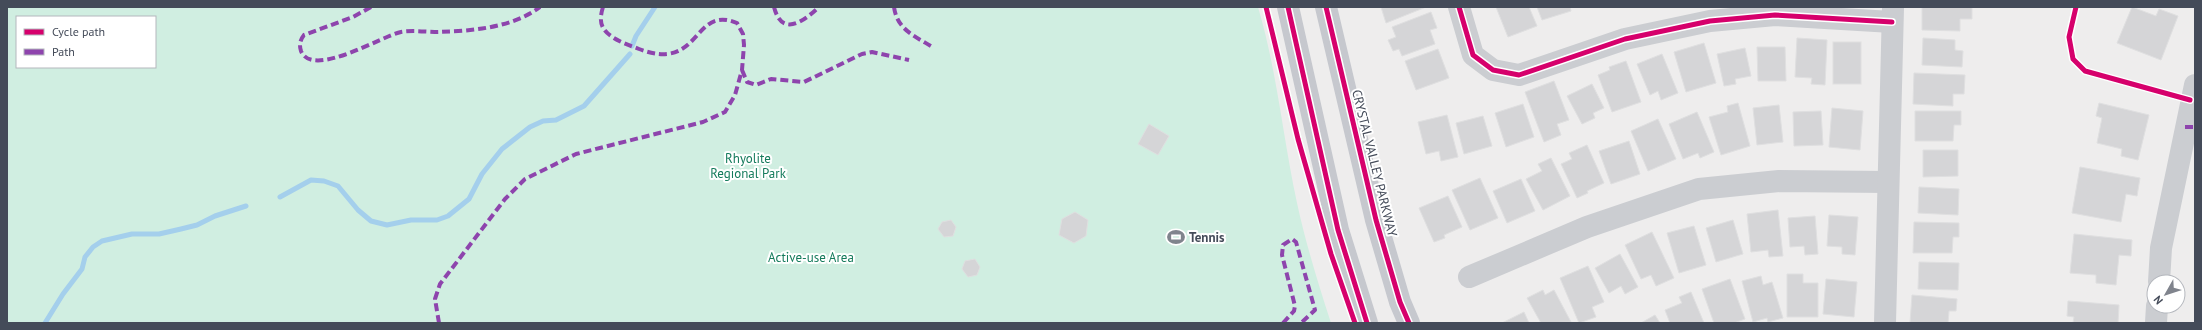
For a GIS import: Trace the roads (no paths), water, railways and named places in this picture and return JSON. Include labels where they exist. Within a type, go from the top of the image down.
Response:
[{"type":"main road","points":[[1288,7],[1338,230],[1367,323]]},
{"type":"main road","name":"CRYSTAL VALLEY PARKWAY","points":[[1326,7],[1376,220],[1400,302],[1409,323]]},
{"type":"street","points":[[1459,7],[1473,55],[1492,70],[1519,75],[1624,39],[1710,21],[1775,15],[1893,14],[1885,323]]},
{"type":"street","points":[[2159,274],[2161,248],[2195,85]]},
{"type":"street","points":[[1469,277],[1587,227],[1699,189],[1779,181],[1888,182]]},
{"type":"waterway","points":[[632,46],[636,36],[655,7]]},
{"type":"waterway","points":[[280,197],[311,180],[324,181],[338,186],[358,210],[371,221],[387,225],[411,220],[437,220],[448,216],[469,199],[482,174],[502,149],[530,127],[543,121],[556,120],[584,106],[630,54]]},
{"type":"waterway","points":[[45,323],[63,294],[82,269],[85,257],[93,247],[102,241],[132,234],[159,234],[181,229],[197,225],[215,216],[246,206]]},
{"type":"place","name":"Tennis","points":[[1176,237]]},
{"type":"park label","name":"Rhyolite Regional Park","points":[[748,166]]},
{"type":"park label","name":"Active-use Area","points":[[811,257]]}]
